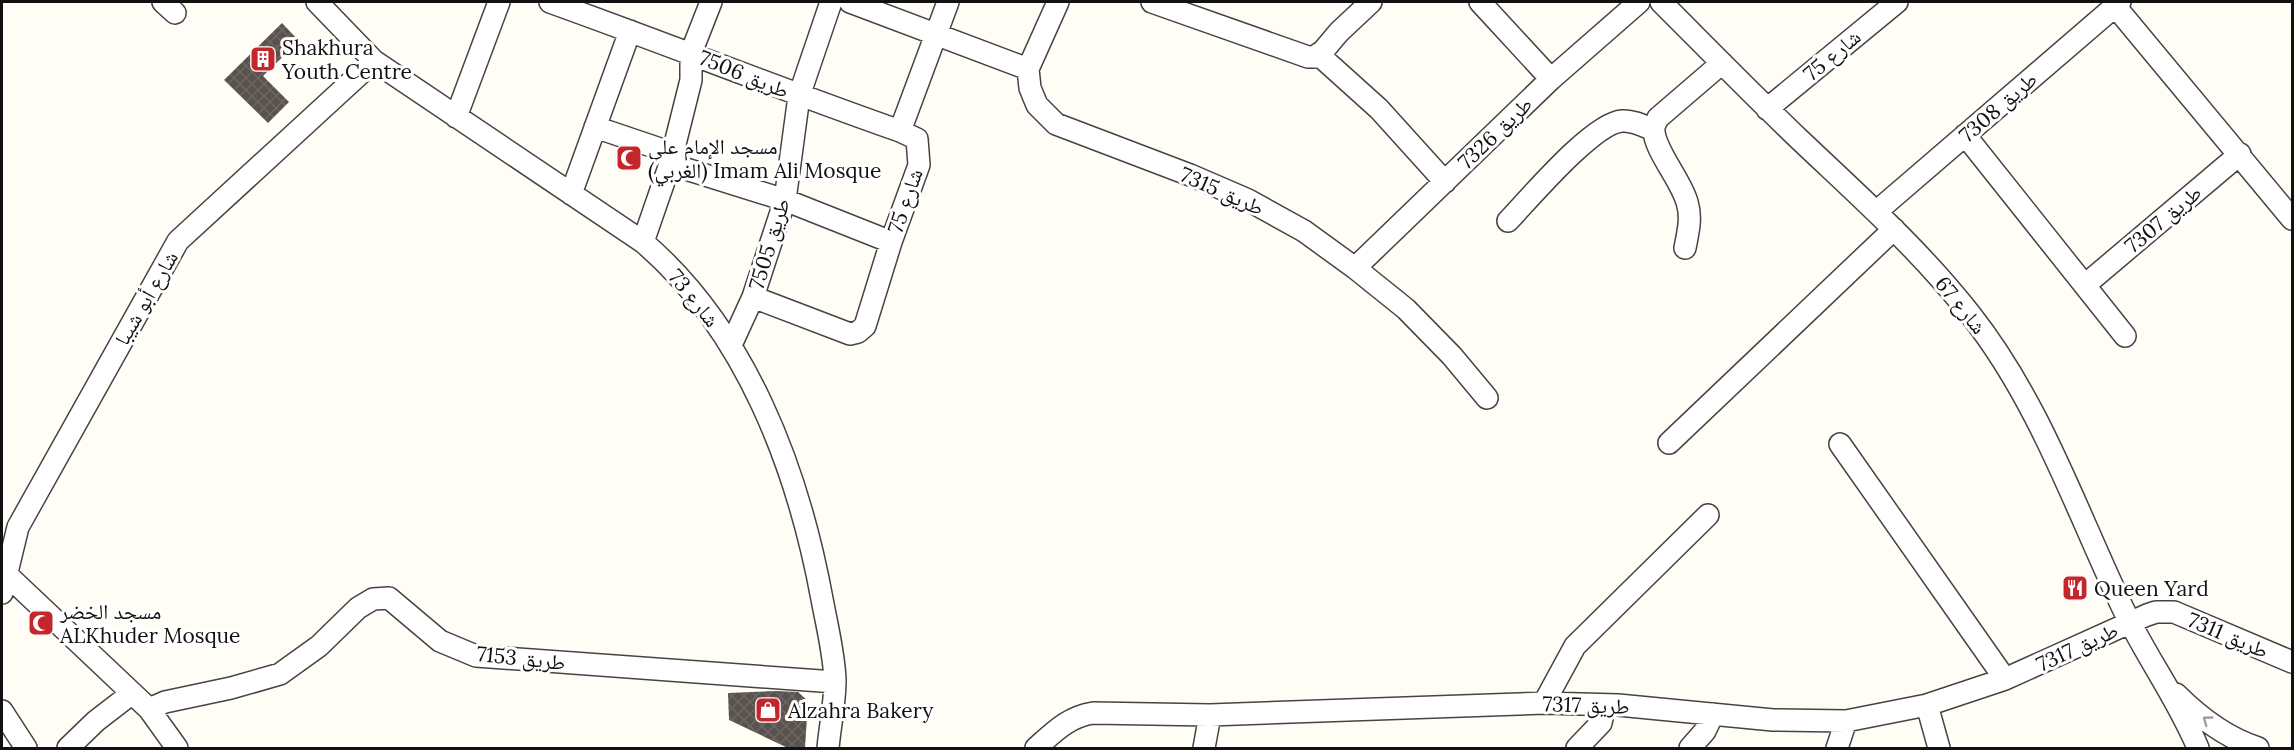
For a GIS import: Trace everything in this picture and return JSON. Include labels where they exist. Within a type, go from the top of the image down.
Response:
[{"type":"street","name":"شارع 73","points":[[317,2],[374,61],[643,242],[663,259],[731,345],[754,389],[783,455],[815,560],[829,633],[835,682],[828,748]]},
{"type":"street","points":[[456,117],[499,2]]},
{"type":"street","name":"طريق 7506","points":[[550,2],[592,8],[630,31],[799,96],[900,131]]},
{"type":"street","points":[[643,242],[671,158],[690,80],[691,53],[711,2]]},
{"type":"street","name":"طريق 7505","points":[[731,345],[753,297],[785,200],[799,96],[831,2]]},
{"type":"street","points":[[850,2],[1028,69],[1058,2]]},
{"type":"street","points":[[900,131],[948,2]]},
{"type":"street","points":[[1152,2],[1193,9],[1308,57],[1319,55],[1371,2]]},
{"type":"street","points":[[1480,2],[1551,79]]},
{"type":"street","name":"طريق 7326","points":[[1355,268],[1551,79],[1639,2]]},
{"type":"street","name":"شارع 67","points":[[1661,2],[1767,109],[1894,229],[1957,298],[2010,370],[2040,423],[2130,623],[2163,681]]},
{"type":"street","name":"شارع 75","points":[[1767,109],[1897,2]]},
{"type":"street","points":[[2118,4],[2292,219]]},
{"type":"street","name":"طريق 7308","points":[[1876,212],[2118,4]]},
{"type":"street","points":[[572,194],[630,31]]},
{"type":"street","points":[[1319,55],[1379,109],[1445,182]]},
{"type":"street","name":"شارع أبو شيبا","points":[[4,584],[18,526],[178,241],[374,61]]},
{"type":"street","points":[[1685,248],[1690,222],[1688,204],[1680,183],[1657,144],[1653,130],[1658,118],[1722,63]]},
{"type":"street","name":"طريق 7315","points":[[1028,69],[1030,88],[1037,105],[1056,124],[1190,175],[1248,200],[1304,231],[1381,288],[1429,332],[1487,398]]},
{"type":"street","points":[[1508,221],[1585,142],[1604,127],[1622,121],[1637,123],[1653,130]]},
{"type":"street","points":[[595,127],[891,242]]},
{"type":"street","name":"شارع 75","points":[[753,297],[850,334],[858,332],[865,326],[891,242],[919,165],[917,139],[900,131]]},
{"type":"street","points":[[1965,135],[2126,336]]},
{"type":"street","name":"طريق 7307","points":[[2085,285],[2240,154]]},
{"type":"street","points":[[1670,443],[1894,229]]},
{"type":"street","points":[[1840,444],[2005,679]]},
{"type":"street","points":[[1544,703],[1575,646],[1708,515]]},
{"type":"street","points":[[4,584],[149,710],[177,748]]},
{"type":"street","name":"طريق 7153","points":[[149,710],[165,702],[231,688],[280,674],[319,646],[358,608],[373,599],[389,598],[440,641],[476,656],[835,682]]},
{"type":"street","name":"طريق 7311","points":[[2130,623],[2156,612],[2174,612],[2292,662]]},
{"type":"street","name":"طريق 7317","points":[[1036,748],[1063,724],[1080,715],[1094,713],[1210,715],[1544,703],[1605,705],[1773,720],[1846,721],[1927,705],[2005,679],[2130,623]]},
{"type":"street","points":[[2163,681],[2198,748]]},
{"type":"street","points":[[2163,681],[2204,719],[2228,735],[2258,748]]},
{"type":"street","points":[[68,748],[131,694]]},
{"type":"street","points":[[1577,748],[1601,723],[1605,705]]},
{"type":"street","points":[[1927,705],[1939,748]]},
{"type":"street","points":[[2,711],[26,748]]},
{"type":"street","points":[[1690,748],[1705,730],[1713,714]]},
{"type":"street","points":[[1204,748],[1210,715]]},
{"type":"street","points":[[1837,748],[1846,721]]},
{"type":"street","points":[[1846,721],[1855,748]]},
{"type":"building","name":"Shakhura Youth Centre","points":[[282,23],[299,41],[263,76],[289,102],[268,123],[224,80]]},
{"type":"building","name":"Alzahra Bakery","points":[[798,692],[808,701],[805,748],[788,748],[729,720],[728,693]]},
{"type":"place","name":"Shakhura Youth Centre","points":[[263,59]]},
{"type":"place","name":"مسجد الإمام علي (الغربي) Imam Ali Mosque","points":[[629,158]]},
{"type":"place","name":"Queen Yard","points":[[2075,588]]},
{"type":"place","name":"مسجد الخضر ALKhuder Mosque","points":[[41,623]]},
{"type":"place","name":"Alzahra Bakery","points":[[768,710]]}]
